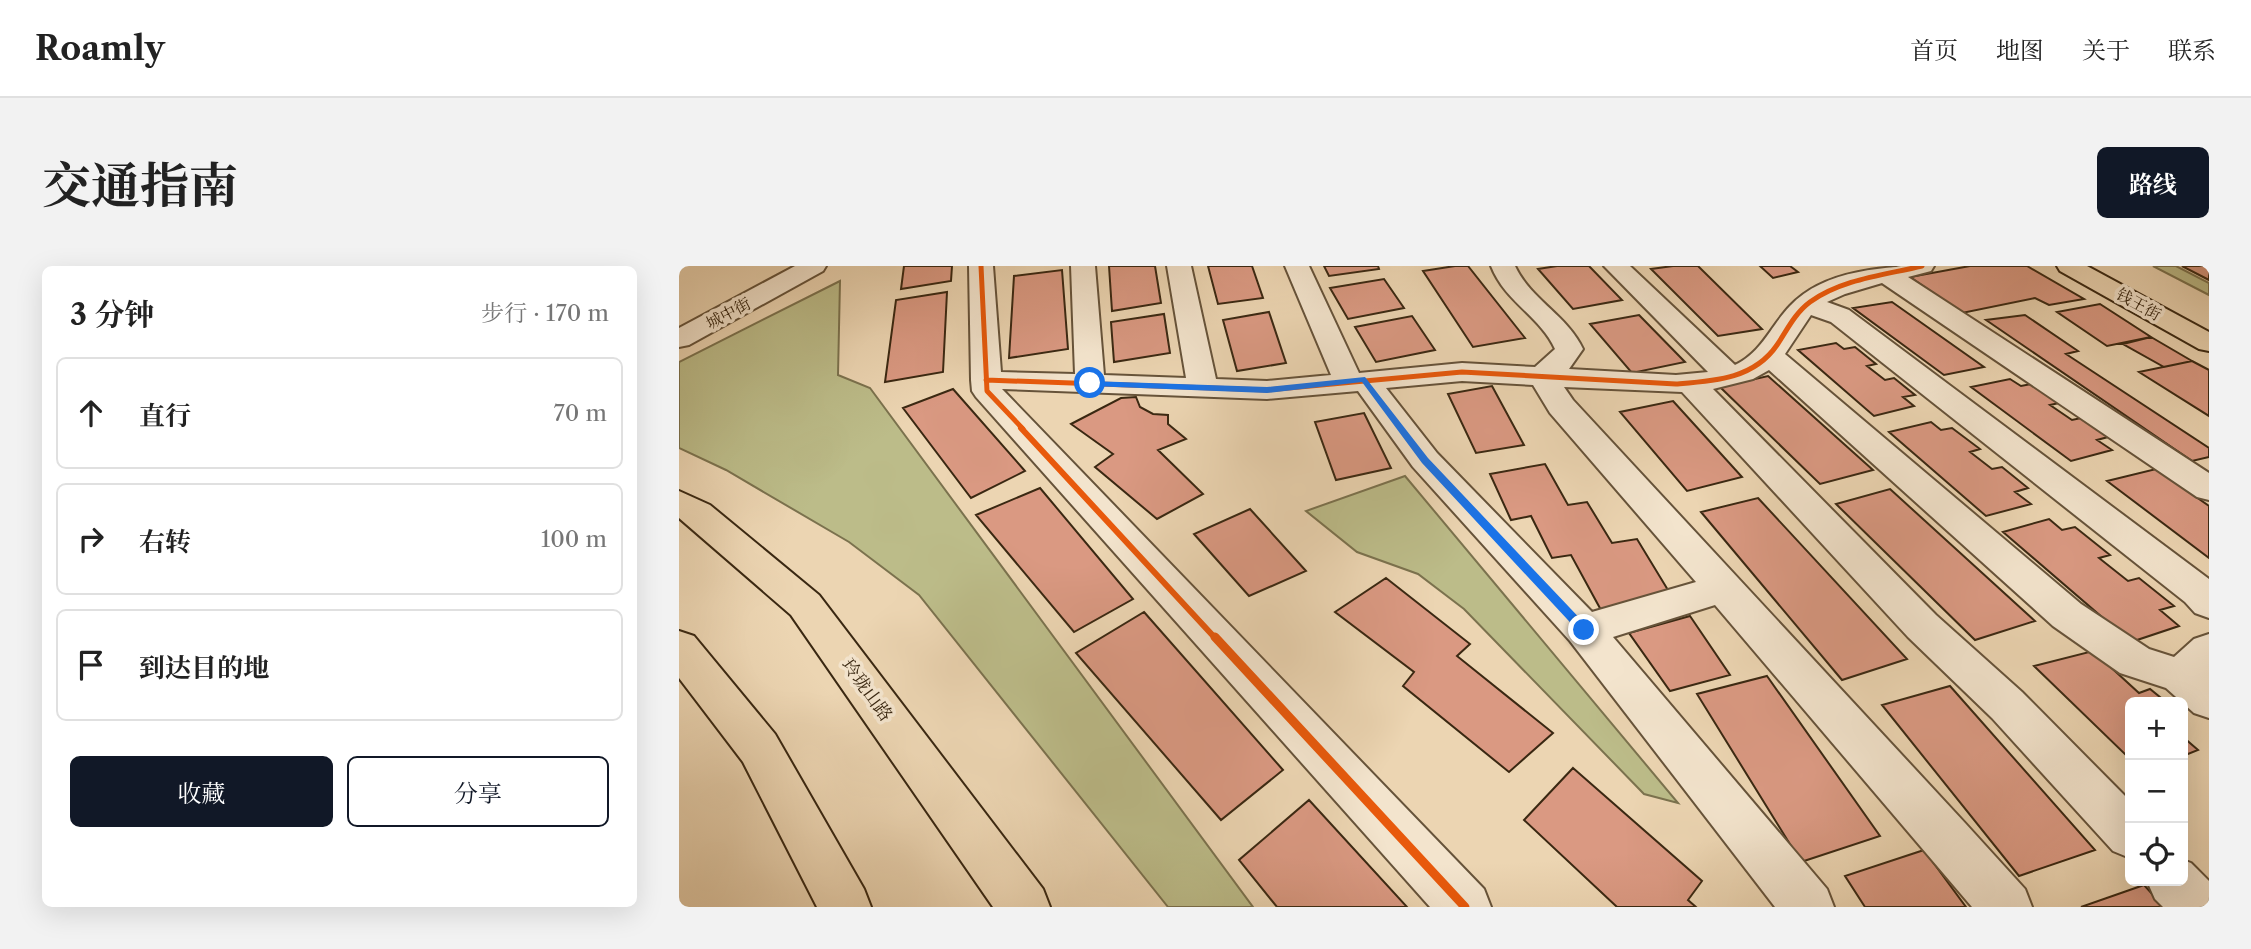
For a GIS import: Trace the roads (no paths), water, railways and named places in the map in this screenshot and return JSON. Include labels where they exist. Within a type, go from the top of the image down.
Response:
[{"type":"main road","name":"钱王街","points":[[2069,266],[2209,343]]},
{"type":"main road","name":"钱王街","points":[[2100,266],[2209,324]]},
{"type":"main road","name":"玲珑山路","points":[[679,503],[698,513],[805,605],[1024,907]]},
{"type":"main road","points":[[679,647],[759,748],[845,907]]},
{"type":"street","name":"城中街","points":[[679,339],[814,266]]},
{"type":"street","points":[[981,266],[987,391],[1465,907]]},
{"type":"street","points":[[1083,266],[1090,383]]},
{"type":"street","points":[[1179,266],[1203,388]]},
{"type":"street","points":[[1297,266],[1357,380],[1425,460],[1584,630],[1808,907]]},
{"type":"street","points":[[1503,266],[1518,295],[1564,334],[1569,349],[1561,361],[1542,376]]},
{"type":"street","points":[[1616,266],[1730,377]]},
{"type":"street","points":[[986,380],[1267,390],[1462,372],[1690,383],[1730,377],[1760,364],[1807,304],[1831,279],[1889,276],[1922,266]]},
{"type":"street","points":[[1889,276],[2209,489]]},
{"type":"street","points":[[1807,304],[1840,316],[2199,592],[2209,603]]},
{"type":"street","points":[[1769,355],[2067,615],[2135,660],[2200,675]]},
{"type":"street","points":[[1542,376],[1561,406],[2006,907]]},
{"type":"street","points":[[1690,383],[1922,626],[2007,705],[2125,830]]},
{"type":"street","points":[[1584,630],[1724,588]]},
{"type":"street","points":[[2178,886],[2198,907]]}]
